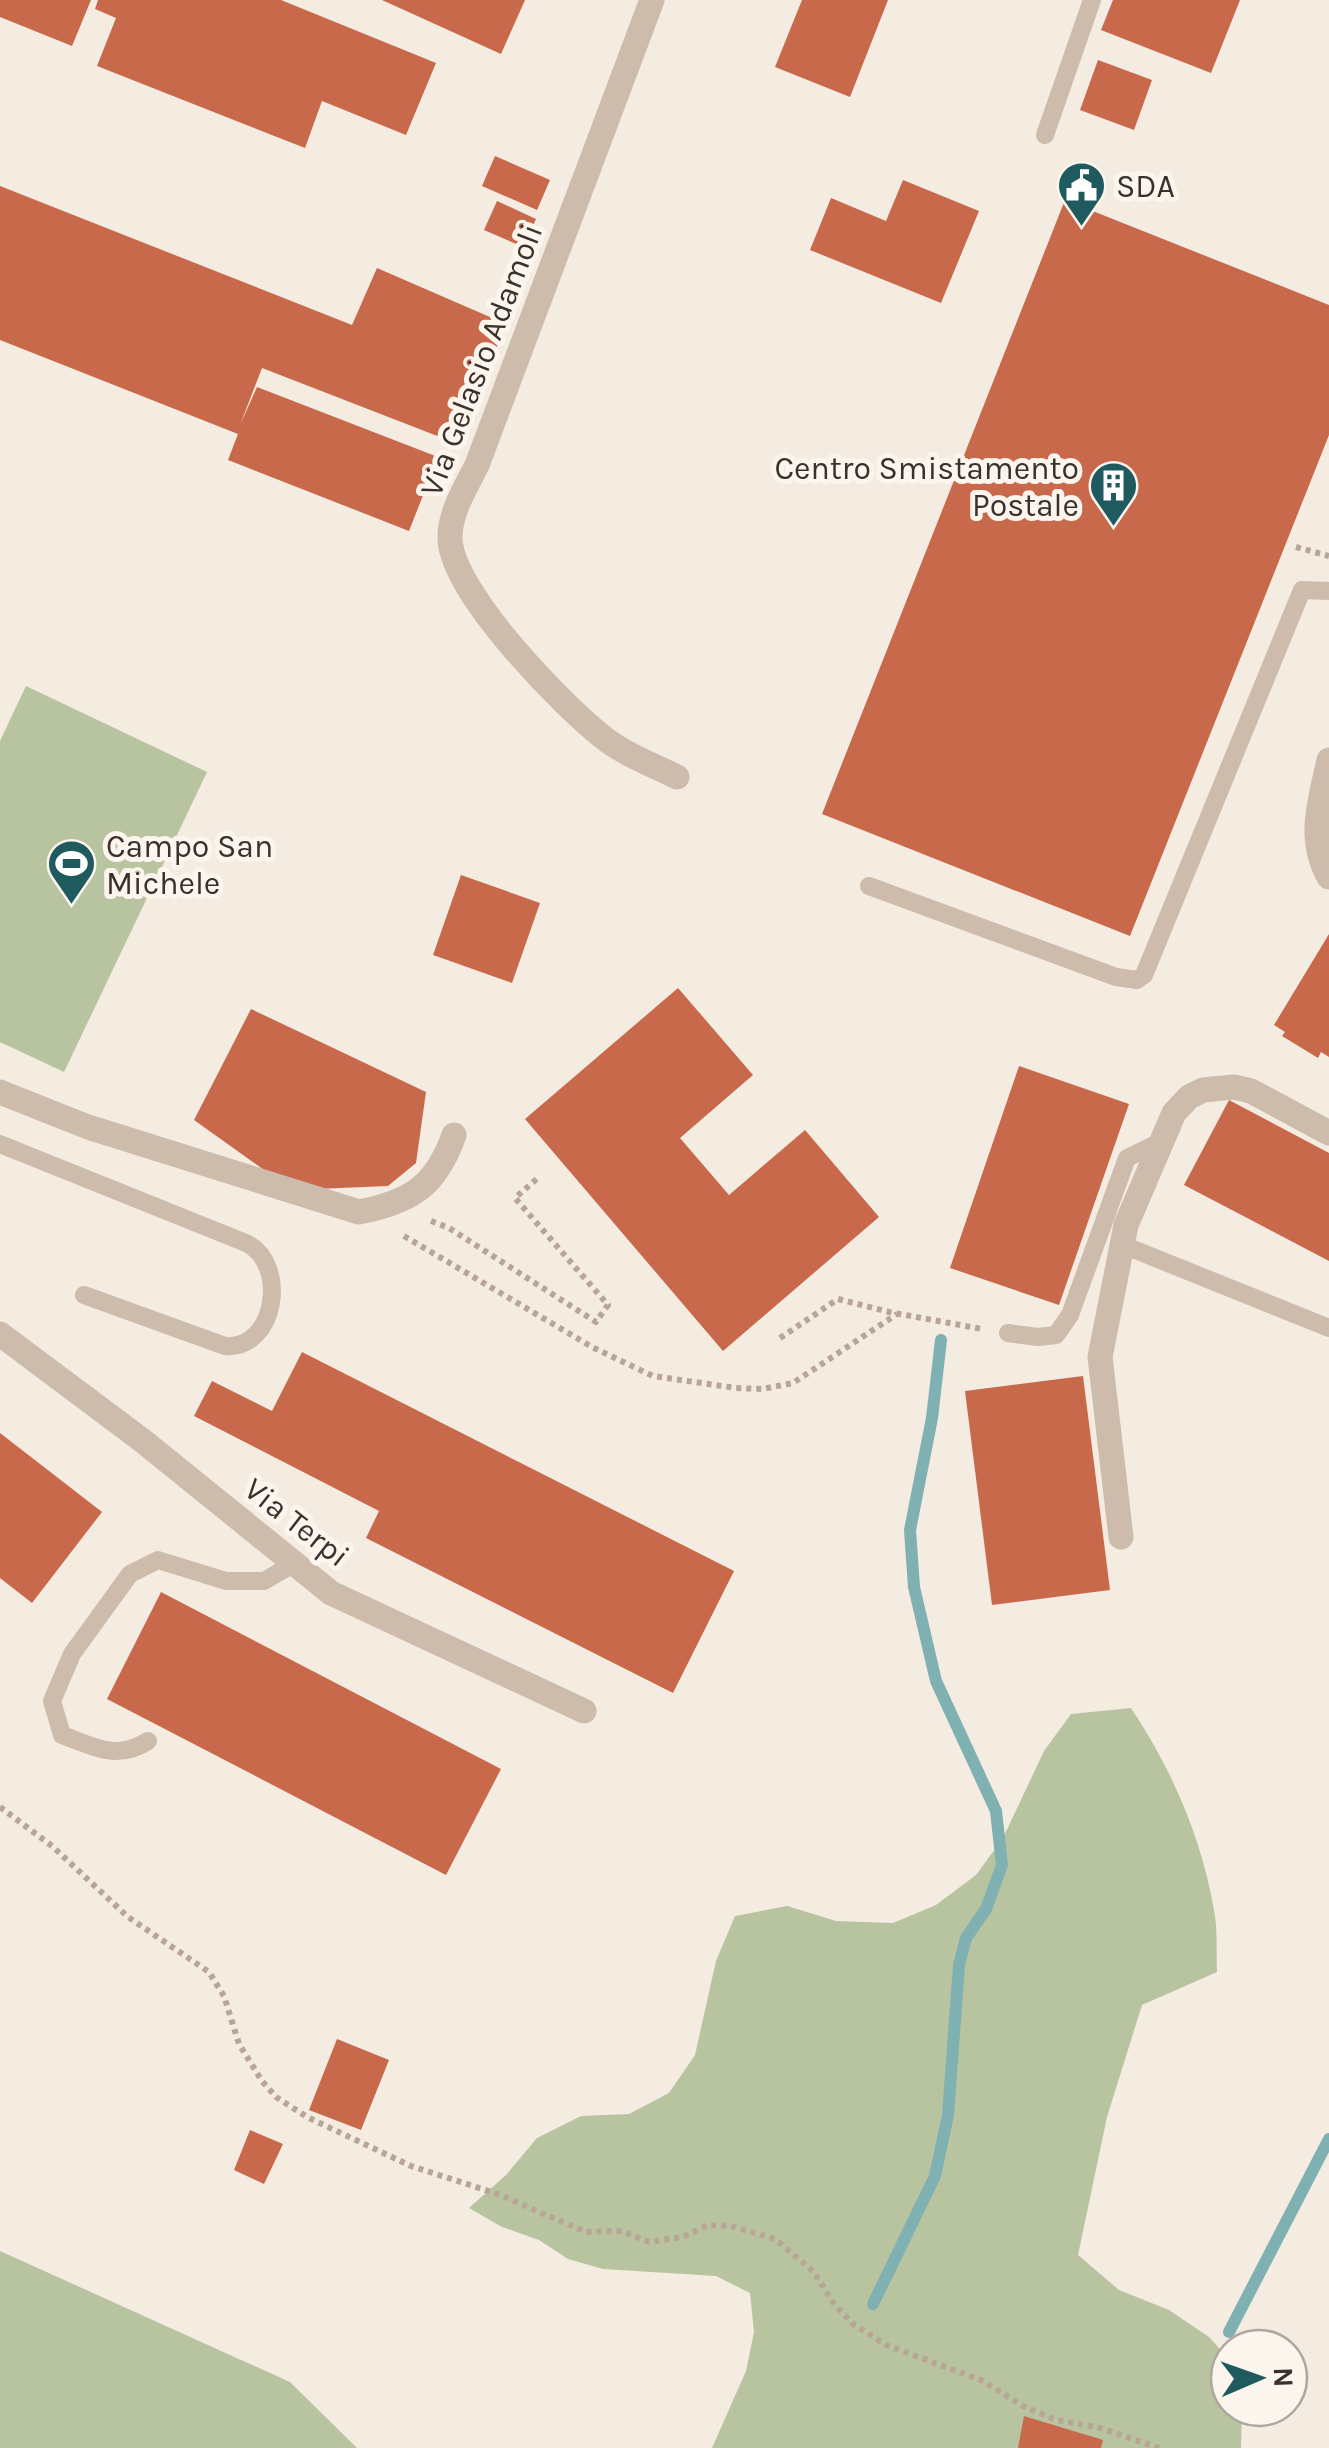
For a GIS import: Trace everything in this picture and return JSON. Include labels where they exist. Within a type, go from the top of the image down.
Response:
[{"type":"street","name":"Via Gelasio Adamoli","points":[[652,0],[476,465],[458,503],[450,537],[457,571],[531,670],[610,742],[676,777]]},
{"type":"street","points":[[1329,760],[1315,826],[1319,859],[1329,877]]},
{"type":"street","points":[[1121,1537],[1100,1357],[1126,1225],[1174,1112],[1188,1098],[1219,1086],[1250,1090],[1329,1132]]},
{"type":"street","points":[[0,1092],[88,1127],[359,1212],[392,1206],[434,1177],[454,1135]]},
{"type":"street","name":"Via Terpi","points":[[0,1334],[143,1441],[331,1593],[584,1711]]},
{"type":"lane","points":[[1046,135],[1092,0]]},
{"type":"lane","points":[[870,886],[1116,978],[1136,980],[1144,976],[1302,590],[1329,591]]},
{"type":"lane","points":[[1008,1333],[1038,1338],[1056,1335],[1070,1315],[1127,1158],[1162,1141]]},
{"type":"lane","points":[[0,1144],[246,1242],[259,1249],[272,1278],[268,1312],[250,1342],[238,1347],[225,1346],[84,1295]]},
{"type":"lane","points":[[1122,1244],[1329,1328]]},
{"type":"lane","points":[[148,1741],[130,1752],[100,1750],[62,1735],[52,1701],[72,1654],[130,1574],[158,1560],[226,1581],[264,1581],[294,1563]]},
{"type":"path","points":[[1296,547],[1329,556]]},
{"type":"path","points":[[392,1206],[449,1228],[596,1322],[608,1305],[515,1198],[540,1176]]},
{"type":"path","points":[[359,1212],[439,1254],[592,1347],[653,1376],[736,1388],[793,1383],[898,1314]]},
{"type":"path","points":[[780,1338],[838,1299],[1008,1333]]},
{"type":"path","points":[[0,1806],[52,1846],[128,1917],[209,1972],[224,1996],[239,2044],[262,2081],[307,2117],[411,2166],[498,2194],[586,2232],[622,2232],[650,2242],[682,2236],[708,2225],[731,2226],[776,2239],[814,2272],[834,2304],[853,2324],[886,2345],[981,2380],[1022,2406],[1056,2420],[1096,2427],[1160,2448]]},
{"type":"green space","name":"Campo San Michele","points":[[26,686],[207,772],[64,1072],[0,1042],[0,741]]},
{"type":"green space","points":[[1131,1708],[1159,1754],[1193,1830],[1209,1883],[1217,1972],[1142,2005],[1107,2117],[1078,2255],[1119,2290],[1169,2310],[1209,2337],[1209,2428],[1242,2428],[1241,2448],[712,2448],[746,2371],[754,2332],[750,2293],[716,2276],[603,2269],[568,2259],[539,2240],[502,2227],[469,2208],[506,2175],[537,2138],[581,2116],[629,2114],[669,2093],[695,2055],[716,1961],[735,1916],[787,1906],[836,1921],[893,1923],[936,1905],[976,1875],[1003,1838],[1044,1751],[1071,1714]]},
{"type":"green space","points":[[0,2251],[290,2382],[357,2448],[0,2448]]},
{"type":"building","points":[[0,0],[91,0],[72,46],[0,17]]},
{"type":"building","points":[[98,0],[281,0],[436,63],[406,135],[322,101],[305,148],[97,66],[116,18],[95,9]]},
{"type":"building","points":[[382,0],[525,0],[501,54]]},
{"type":"building","points":[[802,0],[888,0],[850,97],[775,67]]},
{"type":"building","points":[[1113,0],[1240,0],[1211,73],[1101,30]]},
{"type":"building","points":[[1098,60],[1152,80],[1134,130],[1080,110]]},
{"type":"building","points":[[495,156],[550,180],[537,210],[482,186]]},
{"type":"building","points":[[903,180],[979,211],[941,303],[810,250],[831,198],[886,221]]},
{"type":"building","points":[[0,186],[352,325],[377,268],[506,324],[458,444],[262,368],[240,425],[257,387],[438,457],[409,531],[228,460],[238,434],[0,340]]},
{"type":"building","name":"Centro Smistamento Postale","points":[[1065,200],[1329,305],[1329,435],[1130,936],[822,814]]},
{"type":"building","points":[[497,201],[536,219],[523,247],[484,230]]},
{"type":"building","points":[[461,875],[540,903],[512,983],[433,955]]},
{"type":"building","points":[[1329,934],[1329,1057],[1321,1052],[1318,1058],[1282,1036],[1285,1032],[1274,1025]]},
{"type":"building","points":[[678,988],[753,1075],[680,1138],[729,1195],[805,1130],[879,1217],[723,1351],[525,1119]]},
{"type":"building","points":[[251,1009],[426,1092],[416,1163],[388,1186],[316,1189],[271,1175],[194,1120]]},
{"type":"building","points":[[1019,1066],[1129,1104],[1059,1305],[950,1268]]},
{"type":"building","points":[[1229,1100],[1329,1153],[1329,1261],[1184,1185]]},
{"type":"building","points":[[302,1352],[734,1571],[673,1693],[366,1538],[379,1511],[194,1416],[212,1381],[272,1411]]},
{"type":"building","points":[[1083,1376],[1110,1590],[992,1605],[965,1391]]},
{"type":"building","points":[[0,1433],[102,1512],[32,1603],[0,1578]]},
{"type":"building","points":[[161,1592],[501,1769],[446,1875],[107,1699]]},
{"type":"building","points":[[337,2039],[389,2060],[361,2130],[309,2110]]},
{"type":"building","points":[[250,2130],[283,2144],[264,2184],[234,2170]]},
{"type":"building","points":[[1024,2416],[1103,2440],[1101,2448],[1018,2448]]},
{"type":"waterway","points":[[873,2304],[935,2176],[948,2115],[959,1965],[966,1938],[986,1909],[1002,1865],[996,1811],[936,1681],[914,1587],[910,1530],[932,1418],[941,1340]]},
{"type":"waterway","points":[[1231,2328],[1329,2139]]},
{"type":"place","name":"SDA","points":[[1081,228]]},
{"type":"place","name":"Centro Smistamento Postale","points":[[1114,528]]},
{"type":"place","name":"Campo San Michele","points":[[71,906]]}]
